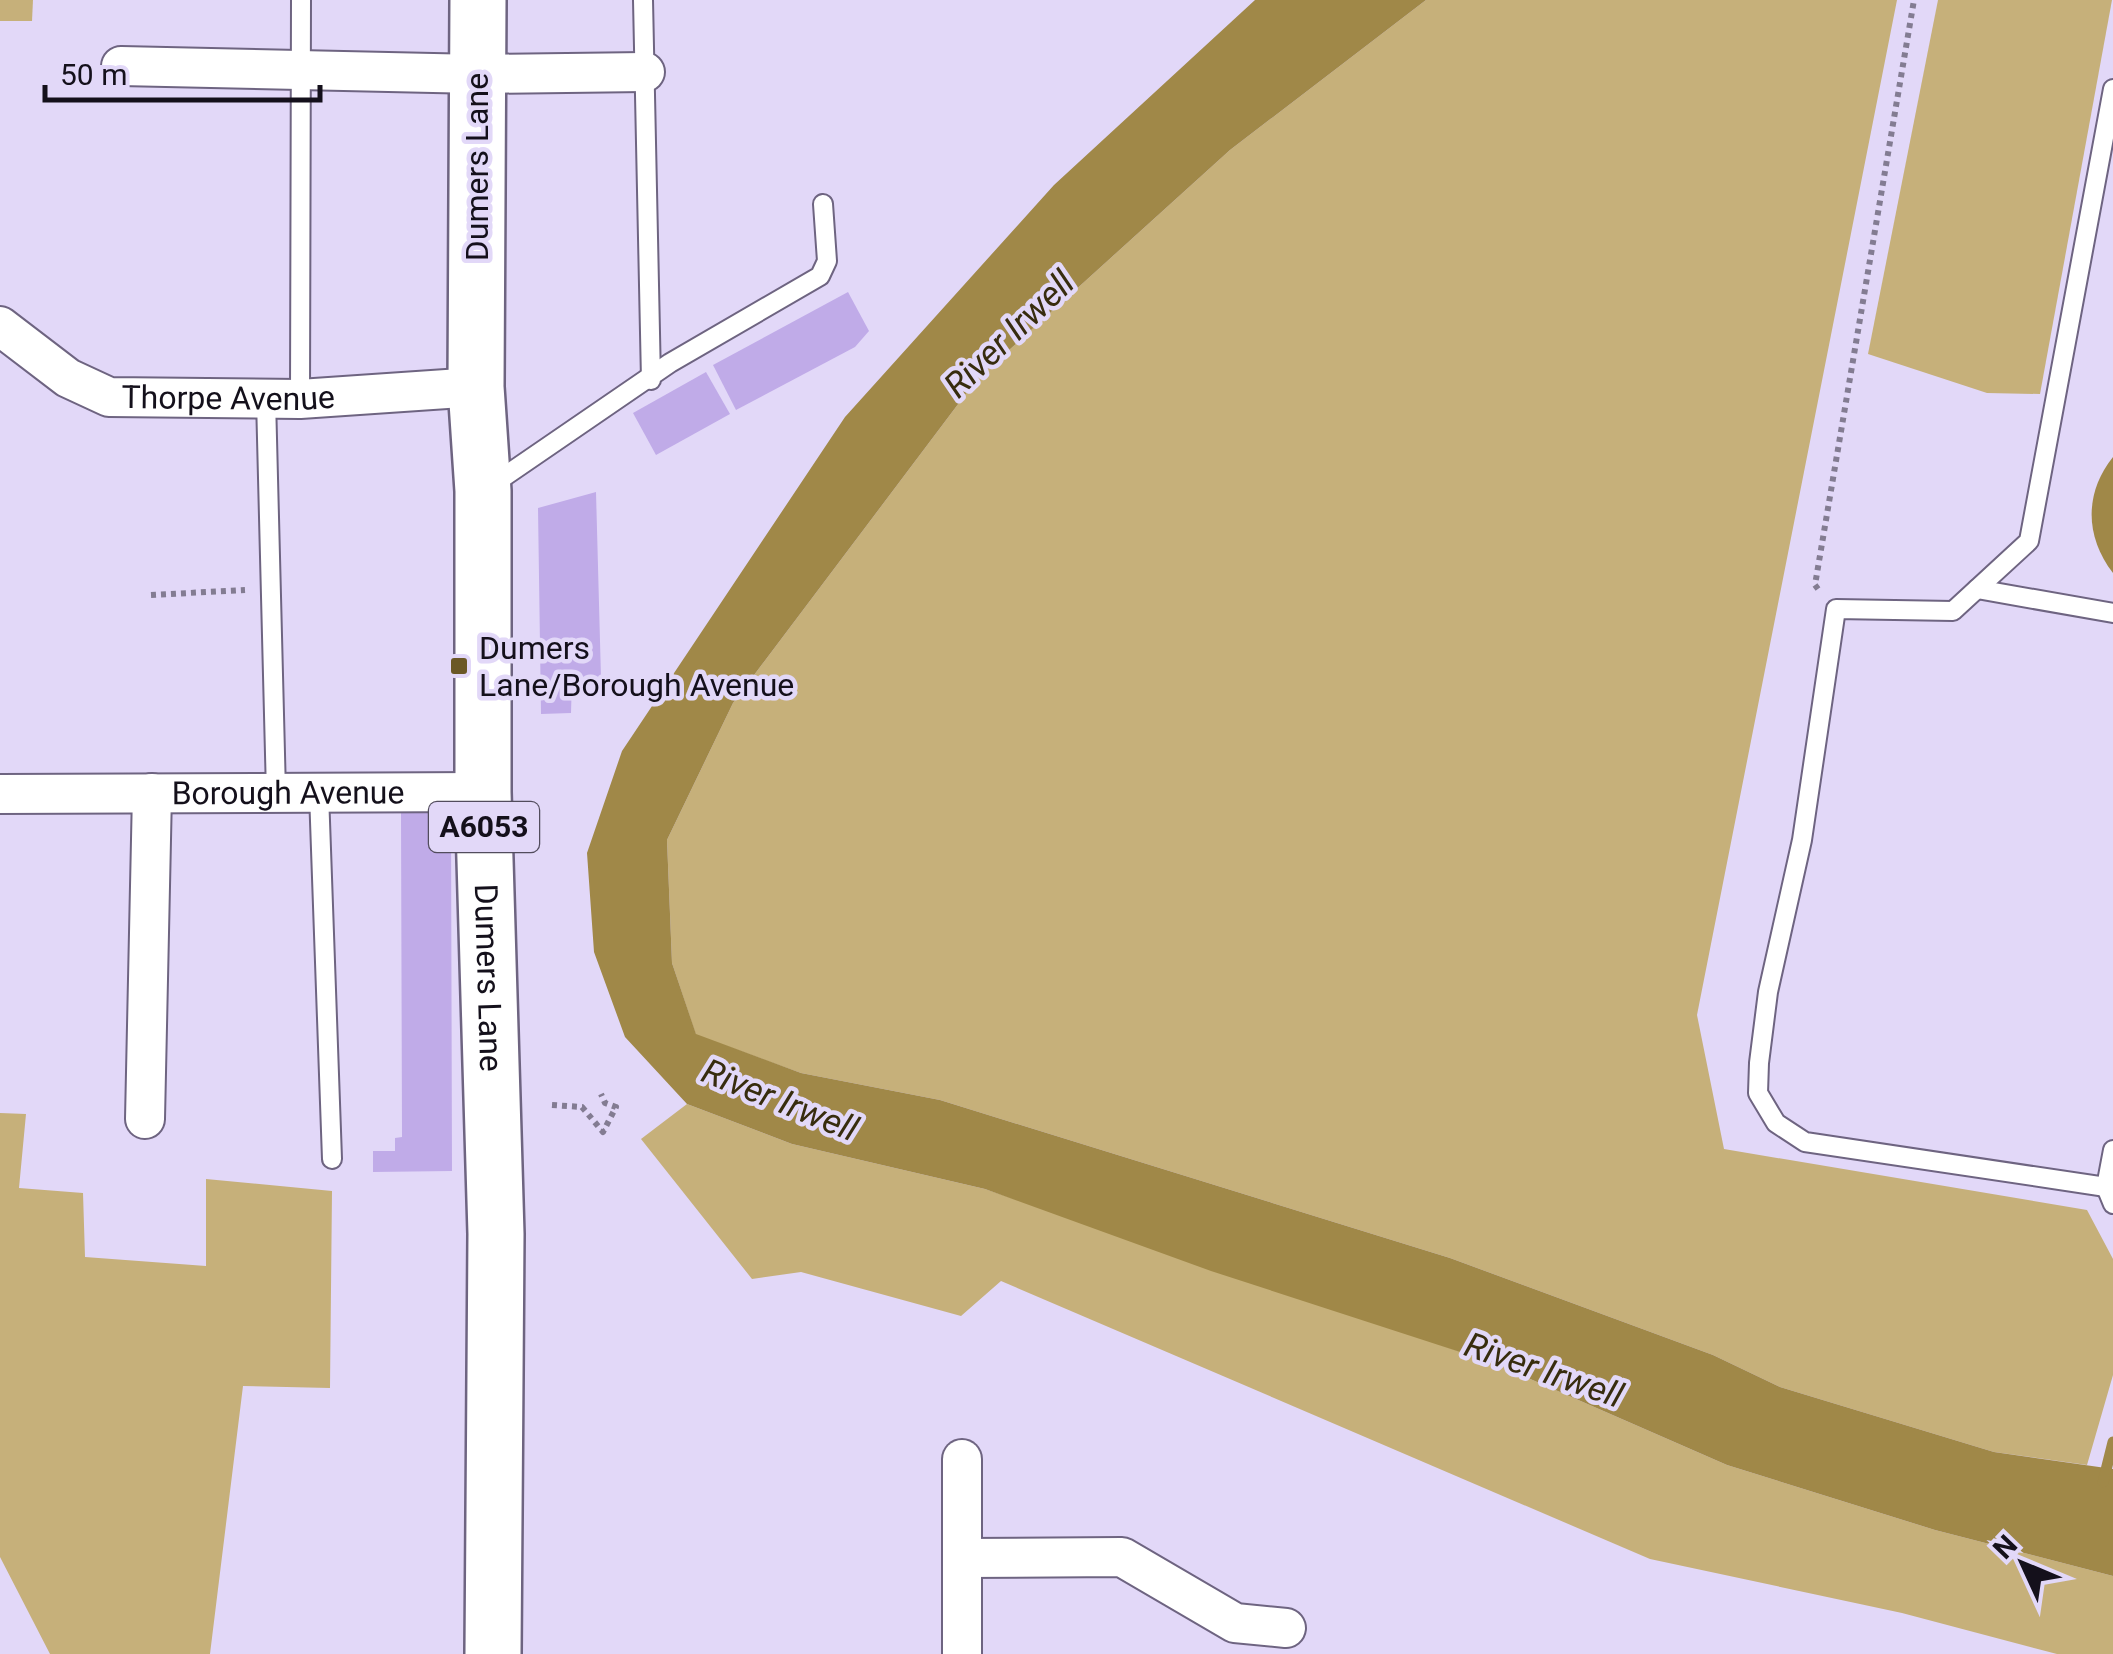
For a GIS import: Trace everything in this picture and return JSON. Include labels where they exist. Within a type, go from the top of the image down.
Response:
[{"type":"main road","name":"Dumers Lane","points":[[478,0],[476,387],[483,491],[483,792],[496,1234],[493,1654]]},
{"type":"street","points":[[121,66],[478,74],[645,72]]},
{"type":"street","name":"Thorpe Avenue","points":[[0,326],[68,378],[109,397],[283,399],[476,387]]},
{"type":"street","name":"Borough Avenue","points":[[0,794],[483,792]]},
{"type":"street","name":"Borough Avenue","points":[[146,1119],[152,794]]},
{"type":"street","points":[[962,1458],[962,1654]]},
{"type":"street","points":[[962,1558],[1122,1557],[1235,1623],[1286,1628]]},
{"type":"lane","points":[[276,793],[271,589],[303,70],[301,0]]},
{"type":"lane","points":[[643,0],[652,380]]},
{"type":"lane","points":[[2113,88],[2029,541],[1953,611],[1836,609],[1802,840],[1768,992],[1758,1093],[1776,1123],[1804,1142],[2109,1196],[2113,1150]]},
{"type":"lane","points":[[483,491],[652,380],[670,363],[820,276],[827,262],[823,204]]},
{"type":"lane","points":[[1976,590],[2113,613]]},
{"type":"lane","points":[[320,793],[332,1159]]},
{"type":"path","points":[[1836,609],[1815,585],[1914,0]]},
{"type":"path","points":[[151,595],[271,589]]},
{"type":"path","points":[[552,1105],[582,1107],[603,1132],[616,1108],[605,1103],[602,1094]]},
{"type":"shaded area","points":[[0,0],[33,0],[32,21],[0,21]]},
{"type":"shaded area","points":[[1426,0],[1897,0],[1697,1015],[1724,1149],[2087,1210],[2113,1259],[2113,1375],[2087,1465],[1994,1452],[1780,1387],[1713,1355],[1450,1258],[940,1100],[801,1073],[696,1035],[672,963],[667,840],[733,703],[977,379],[1230,150]]},
{"type":"shaded area","points":[[1938,0],[2112,0],[2040,394],[1987,393],[1868,354]]},
{"type":"shaded area","points":[[687,1104],[792,1144],[985,1189],[1494,1363],[1727,1465],[1935,1530],[2113,1576],[2113,1654],[2057,1654],[1902,1613],[1650,1559],[1001,1281],[961,1316],[801,1272],[752,1279],[641,1139]]},
{"type":"shaded area","points":[[0,1113],[26,1114],[19,1188],[83,1193],[85,1257],[206,1266],[206,1179],[332,1191],[330,1388],[243,1386],[210,1654],[50,1654],[0,1557]]},
{"type":"water","name":"River Irwell","points":[[1255,0],[1426,0],[1230,150],[977,379],[733,703],[667,840],[672,963],[696,1034],[801,1073],[940,1100],[1450,1258],[1713,1355],[1780,1387],[1994,1452],[2113,1469],[2113,1576],[1935,1530],[1727,1465],[1494,1363],[1211,1271],[985,1189],[792,1144],[687,1104],[625,1037],[594,952],[587,853],[622,751],[845,417],[1054,185]]},
{"type":"water","points":[[2113,457],[2113,573],[2097,545],[2092,515],[2097,485]]},
{"type":"building","points":[[848,292],[869,331],[855,347],[736,410],[713,365]]},
{"type":"building","points":[[706,372],[730,414],[656,455],[633,413]]},
{"type":"building","points":[[596,492],[601,678],[572,678],[571,713],[541,714],[538,508]]},
{"type":"building","points":[[451,812],[452,1171],[373,1172],[373,1151],[395,1151],[395,1138],[402,1137],[401,813]]},
{"type":"waterway","points":[[2103,1482],[2113,1442]]},
{"type":"place","name":"Dumers Lane/Borough Avenue","points":[[459,666]]}]
